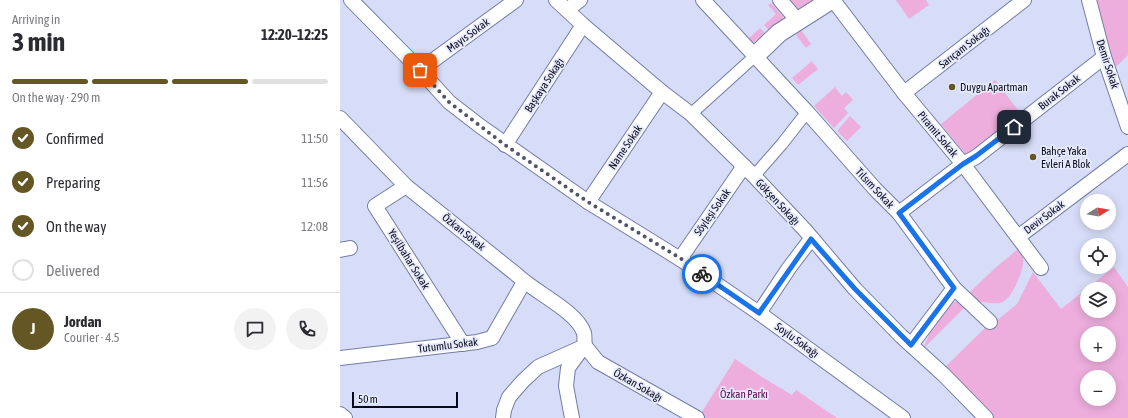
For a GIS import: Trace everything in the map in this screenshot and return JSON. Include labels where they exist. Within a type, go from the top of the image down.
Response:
[{"type":"street","name":"Mayıs Sokak","points":[[420,70],[516,0]]},
{"type":"street","name":"Gökşen Sokağı","points":[[556,0],[662,92],[691,114],[754,176],[805,230],[811,239],[855,289],[986,418]]},
{"type":"street","points":[[566,10],[580,0]]},
{"type":"street","name":"Tılsım Sokak","points":[[703,0],[807,112],[875,189],[899,213],[954,288],[990,322]]},
{"type":"street","points":[[780,0],[798,20]]},
{"type":"street","points":[[691,114],[779,33],[832,0]]},
{"type":"street","name":"Piramit Sokak","points":[[832,0],[904,93],[963,164],[1041,268]]},
{"type":"street","name":"Sarıçam Sokağı","points":[[904,93],[1024,0]]},
{"type":"street","name":"Demir Sokak","points":[[1089,0],[1104,56],[1128,126]]},
{"type":"street","name":"Soylu Sokağı","points":[[359,3],[449,102],[505,145],[588,202],[680,258],[759,313],[901,417]]},
{"type":"street","name":"Başkaya Sokağı","points":[[505,145],[583,25]]},
{"type":"street","name":"Burak Sokak","points":[[899,213],[963,164],[976,156],[1104,56]]},
{"type":"street","points":[[1110,72],[1128,97]]},
{"type":"street","name":"Name Sokak","points":[[588,202],[662,92]]},
{"type":"street","points":[[754,176],[807,112]]},
{"type":"street","name":"Özkan Sokak","points":[[340,118],[406,186],[524,282],[570,315],[578,323],[584,334],[585,346]]},
{"type":"street","name":"Devir Sokak","points":[[1018,237],[1128,154]]},
{"type":"street","name":"Söyleşi Sokak","points":[[680,258],[744,166]]},
{"type":"street","name":"Yeşilbahar Sokak","points":[[406,186],[375,206],[463,344]]},
{"type":"street","points":[[759,313],[811,239]]},
{"type":"street","name":"Tutumlu Sokak","points":[[340,358],[463,344],[492,338],[524,282]]},
{"type":"street","points":[[911,345],[954,288]]},
{"type":"street","points":[[503,418],[504,410],[509,397],[538,367],[585,346]]},
{"type":"street","points":[[572,418],[566,386],[568,368],[585,346]]},
{"type":"street","name":"Özkan Sokağı","points":[[585,346],[598,362],[697,418]]},
{"type":"street","points":[[340,414],[345,418]]},
{"type":"green space","points":[[790,0],[818,0],[804,9],[798,9]]},
{"type":"green space","points":[[896,0],[926,0],[929,5],[909,19]]},
{"type":"green space","points":[[1096,0],[1128,0],[1128,55],[1116,67],[1110,55]]},
{"type":"green space","points":[[771,3],[784,18],[769,30],[764,25],[776,14],[768,5]]},
{"type":"green space","points":[[760,28],[765,33],[751,45],[747,40]]},
{"type":"green space","points":[[801,30],[811,44],[806,48],[796,35]]},
{"type":"green space","points":[[812,61],[818,69],[798,85],[792,78]]},
{"type":"green space","points":[[995,80],[1021,114],[972,153],[966,155],[941,124]]},
{"type":"green space","points":[[835,87],[842,96],[846,92],[853,100],[844,108],[848,113],[834,128],[814,106]]},
{"type":"green space","points":[[850,116],[861,127],[847,141],[837,131]]},
{"type":"green space","points":[[1018,249],[1023,257],[1022,268],[1018,282],[1007,299],[1001,303],[989,303],[975,300],[967,295],[994,269]]},
{"type":"green space","points":[[1116,270],[1128,287],[1128,418],[993,418],[943,369],[987,326],[989,327],[1017,304],[1033,272],[1061,309],[1080,294],[1080,318],[1116,318],[1116,282],[1095,282],[1105,274],[1116,274]]},
{"type":"green space","points":[[961,301],[966,306],[923,349],[931,330],[949,305],[953,302]]},
{"type":"green space","name":"Özkan Parkı","points":[[735,359],[792,395],[796,390],[837,418],[705,418],[700,415]]},
{"type":"way so far","points":[[420,70],[449,102],[505,145],[588,202],[680,258],[702,274]]},
{"type":"place","name":"Duygu Apartman","points":[[952,87]]},
{"type":"place","name":"Bahçe Yaka Evleri A Blok","points":[[1033,157]]},
{"type":"route","points":[[702,274],[759,313],[789,268],[811,239],[855,289],[911,345],[954,288],[899,213],[1014,127]]}]
